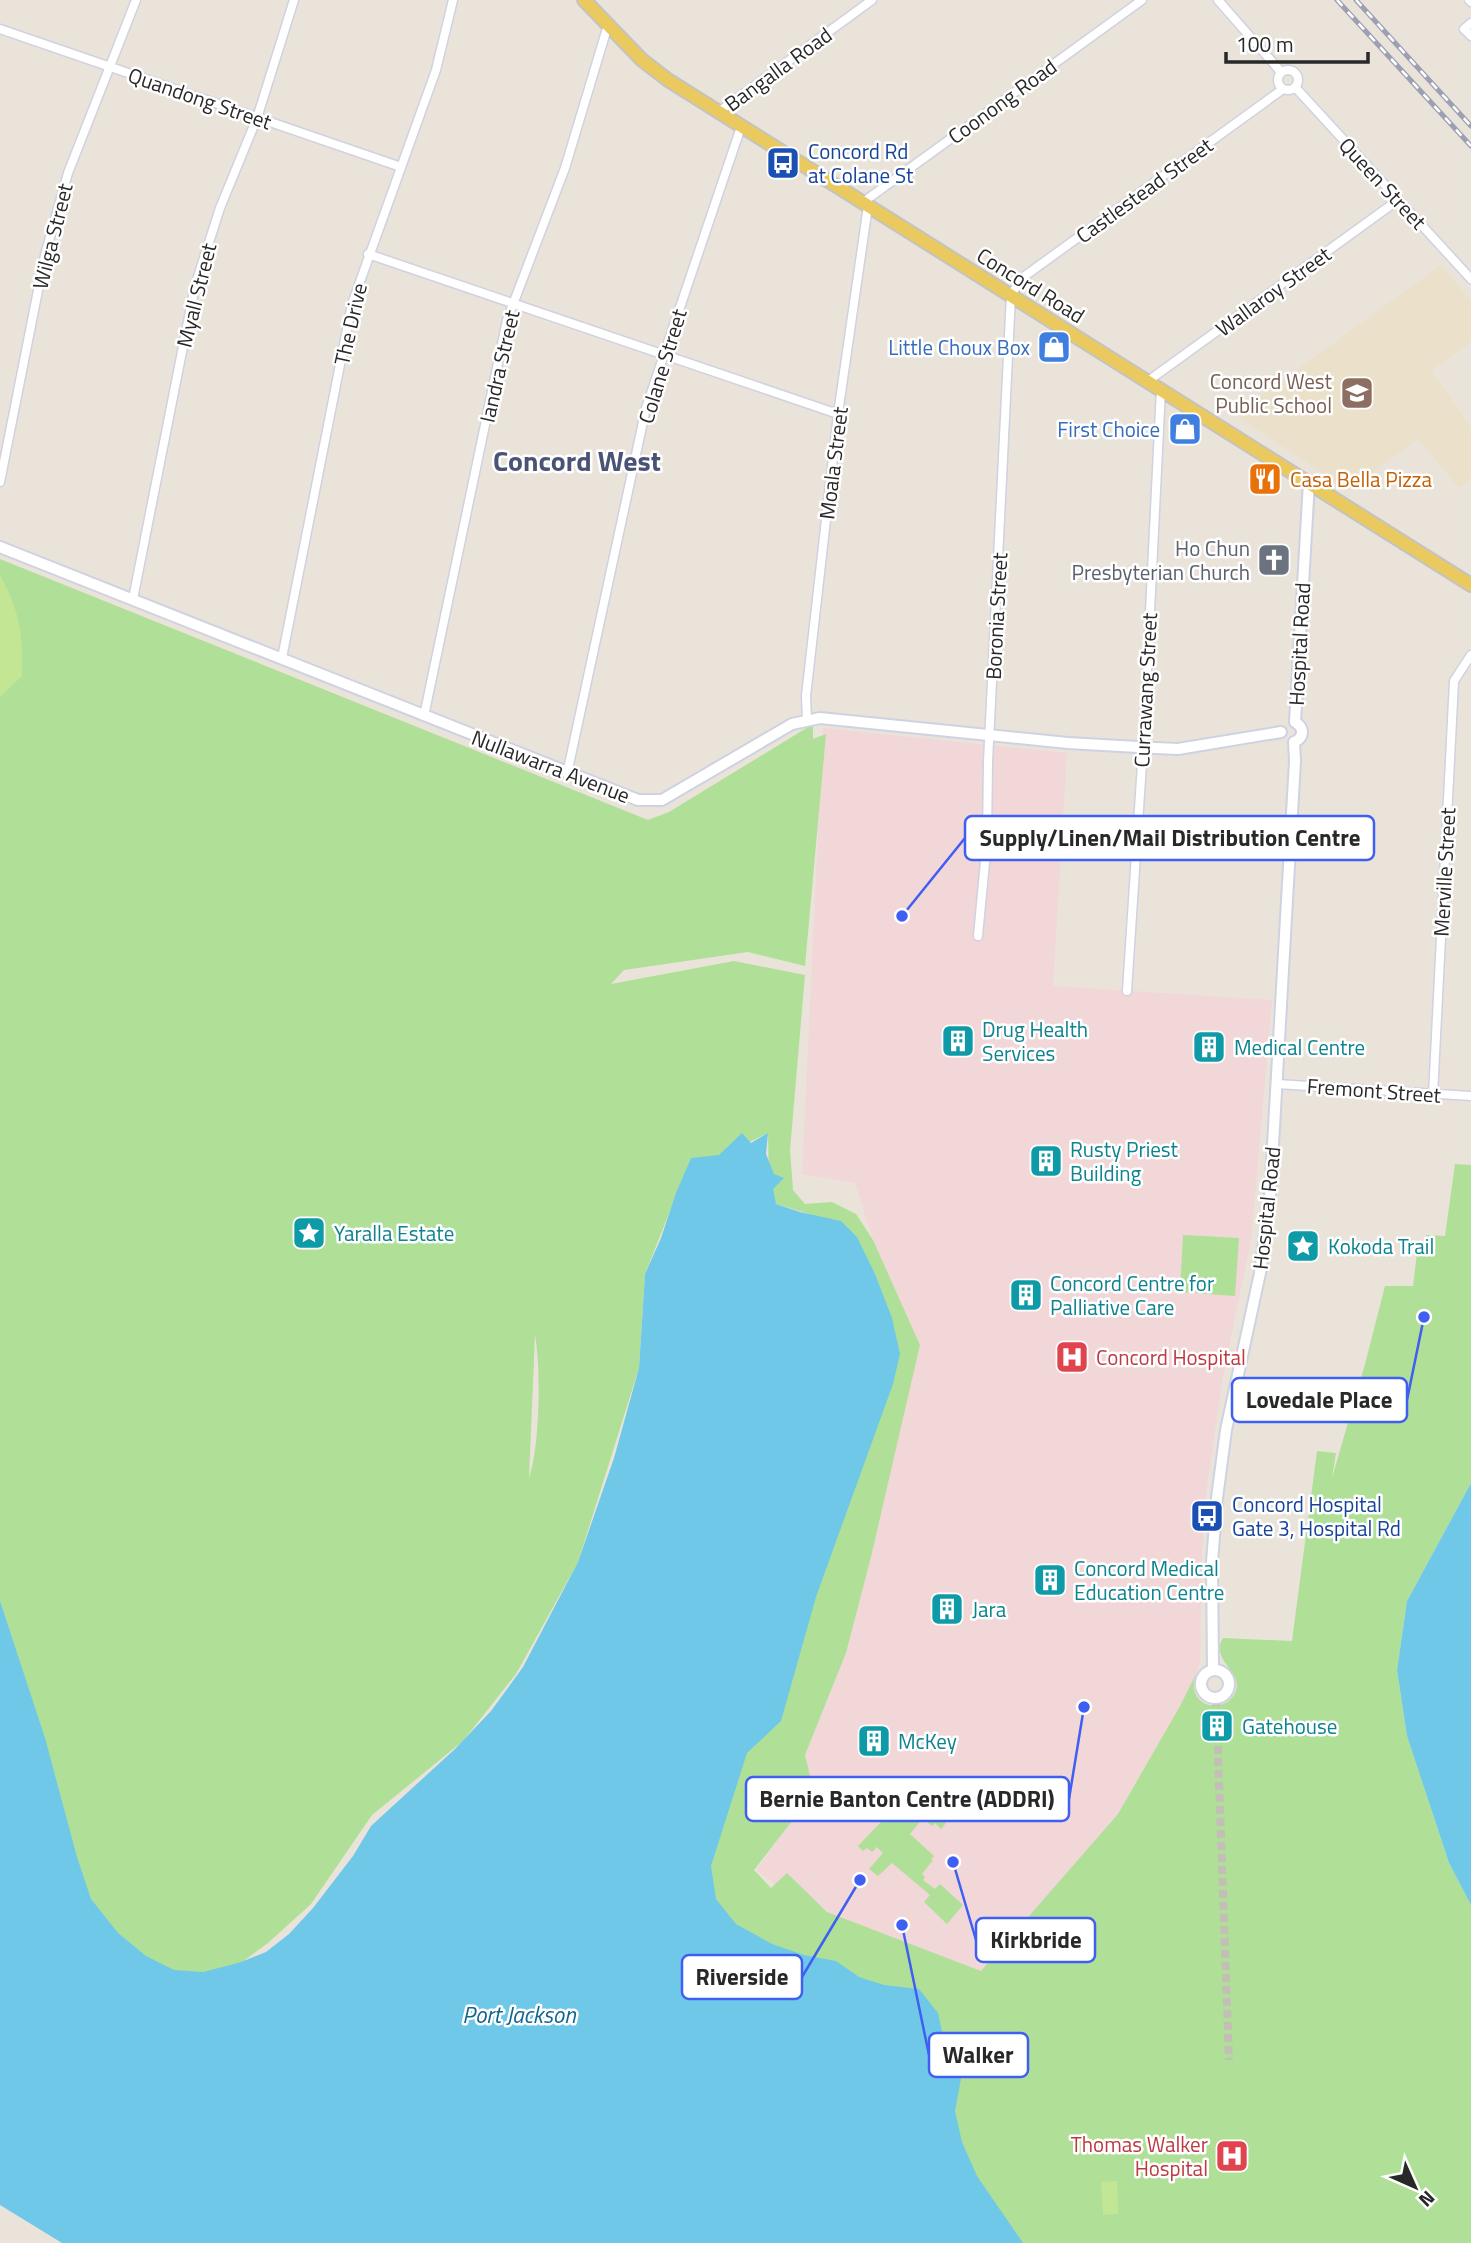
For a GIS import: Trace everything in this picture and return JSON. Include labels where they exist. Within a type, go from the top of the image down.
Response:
[{"type":"main road","name":"Concord Road","points":[[584,0],[654,70],[718,113],[1161,388],[1471,585]]},
{"type":"main road","name":"Hospital Road","points":[[1295,722],[1308,482]]},
{"type":"main road","name":"Nullawarra Avenue","points":[[0,547],[638,800],[662,800],[792,724],[807,720],[839,718],[989,735],[1178,749],[1281,732]]},
{"type":"main road","points":[[1295,722],[1302,733],[1300,739],[1294,742],[1285,740],[1281,732],[1285,724],[1295,722]]},
{"type":"main road","name":"Hospital Road","points":[[1213,1670],[1212,1562],[1216,1507],[1226,1430],[1255,1301],[1265,1239],[1295,761],[1294,742]]},
{"type":"street","name":"Wilga Street","points":[[0,482],[45,255],[68,173],[136,0]]},
{"type":"street","name":"Myall Street","points":[[132,600],[195,286],[220,208],[257,118],[295,0]]},
{"type":"street","name":"The Drive","points":[[282,658],[352,304],[436,70],[453,0]]},
{"type":"street","name":"Bangalla Road","points":[[718,113],[872,0]]},
{"type":"street","name":"Coonong Road","points":[[865,204],[1142,0]]},
{"type":"street","points":[[1218,0],[1281,72]]},
{"type":"street","points":[[1471,23],[1464,29],[1471,36]]},
{"type":"street","name":"Iandra Street","points":[[424,716],[504,334],[565,168],[608,25]]},
{"type":"street","name":"Quandong Street","points":[[0,29],[401,167]]},
{"type":"street","points":[[1291,70],[1297,74],[1295,87],[1290,90],[1283,89],[1278,81],[1281,72],[1291,70]]},
{"type":"street","name":"Queen Street","points":[[1295,87],[1471,279]]},
{"type":"street","name":"Castlestead Street","points":[[1011,295],[1022,278],[1283,89]]},
{"type":"street","name":"Colane Street","points":[[567,774],[646,408],[741,127]]},
{"type":"street","name":"Wallaroy Street","points":[[1148,381],[1398,200]]},
{"type":"street","name":"Moala Street","points":[[807,720],[805,701],[865,204]]},
{"type":"street","points":[[368,254],[838,414]]},
{"type":"street","name":"Boronia Street","points":[[978,936],[987,841],[989,735],[1011,295]]},
{"type":"street","name":"Currawang Street","points":[[1127,991],[1143,747],[1161,388]]},
{"type":"street","name":"Merville Street","points":[[1433,1094],[1454,681],[1471,655]]},
{"type":"street","name":"Fremont Street","points":[[1276,1084],[1471,1097]]},
{"type":"shaded area","name":"Concord West Public School","points":[[1441,265],[1471,301],[1471,343],[1431,370],[1471,427],[1471,479],[1459,488],[1418,439],[1348,490],[1235,415]]},
{"type":"shaded area","name":"Concord Hospital","points":[[823,728],[1067,753],[1053,986],[1272,1000],[1251,1241],[1224,1370],[1207,1486],[1202,1552],[1200,1660],[1197,1672],[1118,1814],[981,1972],[935,1959],[827,1912],[787,1873],[775,1885],[756,1870],[813,1793],[805,1755],[846,1653],[920,1345],[873,1240],[855,1183],[802,1174]]},
{"type":"green space","points":[[0,559],[648,820],[669,812],[813,724],[813,739],[826,734],[805,966],[748,952],[624,970],[611,984],[734,961],[805,975],[790,1150],[793,1190],[805,1204],[832,1202],[856,1214],[873,1240],[920,1345],[846,1653],[805,1755],[814,1793],[754,1870],[771,1888],[787,1873],[827,1912],[981,1971],[1118,1814],[1197,1672],[1194,1686],[1200,1701],[1212,1706],[1231,1699],[1237,1686],[1220,1653],[1223,1638],[1292,1641],[1317,1451],[1336,1453],[1332,1478],[1385,1286],[1413,1286],[1417,1253],[1424,1250],[1426,1235],[1445,1236],[1455,1164],[1471,1165],[1471,1483],[1407,1601],[1397,1670],[1407,1736],[1449,1863],[1471,1905],[1471,2243],[1013,2243],[718,1924],[701,1863],[813,1215],[776,1204],[769,1185],[768,1133],[719,1157],[691,1158],[645,1274],[639,1368],[578,1562],[516,1674],[463,1741],[372,1815],[311,1904],[268,1943],[224,1975],[173,1989],[108,1961],[0,1654]],"holes":[[[535,1335],[537,1428],[529,1478]]]},
{"type":"green space","points":[[0,575],[16,612],[21,635],[22,676],[0,697]]},
{"type":"green space","points":[[1183,1235],[1239,1238],[1235,1296],[1180,1292]]},
{"type":"green space","points":[[909,1779],[927,1796],[924,1803],[946,1823],[941,1829],[935,1823],[932,1826],[923,1818],[910,1834],[934,1856],[922,1874],[925,1877],[923,1880],[935,1889],[940,1884],[963,1905],[947,1924],[924,1902],[930,1895],[892,1863],[878,1876],[869,1869],[883,1853],[877,1847],[872,1852],[867,1848],[863,1851],[858,1846],[881,1822],[876,1817]]},
{"type":"green space","points":[[1117,2181],[1118,2214],[1103,2215],[1101,2182]]},
{"type":"water","name":"Port Jackson","points":[[742,1133],[751,1143],[768,1133],[766,1154],[774,1174],[784,1178],[773,1189],[776,1204],[841,1221],[857,1237],[892,1318],[900,1354],[893,1384],[816,1597],[781,1721],[747,1753],[711,1866],[716,1899],[736,1924],[772,1944],[804,1955],[836,1961],[859,1977],[884,1985],[919,1989],[938,2013],[945,2045],[961,2079],[955,2111],[962,2142],[977,2176],[1023,2243],[62,2243],[0,2205],[0,1601],[45,1738],[91,1899],[118,1933],[146,1956],[174,1970],[203,1972],[266,1952],[289,1934],[313,1908],[353,1856],[371,1826],[455,1749],[491,1711],[523,1667],[578,1562],[614,1458],[639,1368],[645,1274],[676,1193],[691,1158],[719,1155]]},
{"type":"water","points":[[1471,1483],[1471,1905],[1449,1863],[1407,1736],[1397,1670],[1407,1601]]},
{"type":"tunnel","points":[[1216,1698],[1229,2060]]},
{"type":"railway","points":[[1337,0],[1471,146]]},
{"type":"railway","points":[[1356,0],[1471,126]]},
{"type":"place","name":"Concord Rd at Colane St","points":[[783,163]]},
{"type":"place","name":"Little Choux Box","points":[[1054,347]]},
{"type":"place","name":"Concord West Public School","points":[[1357,393]]},
{"type":"place","name":"First Choice","points":[[1185,429]]},
{"type":"place","name":"Casa Bella Pizza","points":[[1265,479]]},
{"type":"place","name":"Ho Chun Presbyterian Church","points":[[1274,560]]},
{"type":"place","name":"Supply/Linen/Mail Distribution Centre","points":[[902,916]]},
{"type":"place","name":"Drug Health Services","points":[[958,1041]]},
{"type":"place","name":"Medical Centre","points":[[1209,1047]]},
{"type":"place","name":"Rusty Priest Building","points":[[1046,1161]]},
{"type":"place","name":"Yaralla Estate","points":[[309,1233]]},
{"type":"place","name":"Kokoda Trail","points":[[1303,1246]]},
{"type":"place","name":"Concord Centre for Palliative Care","points":[[1026,1295]]},
{"type":"place","name":"Lovedale Place","points":[[1424,1317]]},
{"type":"place","name":"Concord Hospital","points":[[1072,1357]]},
{"type":"place","name":"Concord Hospital Gate 3, Hospital Rd","points":[[1207,1516]]},
{"type":"place","name":"Concord Medical Education Centre","points":[[1050,1580]]},
{"type":"place","name":"Jara","points":[[947,1609]]},
{"type":"place","name":"Bernie Banton Centre (ADDRI)","points":[[1084,1707]]},
{"type":"place","name":"Gatehouse","points":[[1217,1726]]},
{"type":"place","name":"McKey","points":[[874,1741]]},
{"type":"place","name":"Kirkbride","points":[[953,1862]]},
{"type":"place","name":"Riverside","points":[[860,1880]]},
{"type":"place","name":"Walker","points":[[902,1925]]},
{"type":"place","name":"Thomas Walker Hospital","points":[[1232,2156]]},
{"type":"district","name":"Concord West","points":[[577,460]]}]
